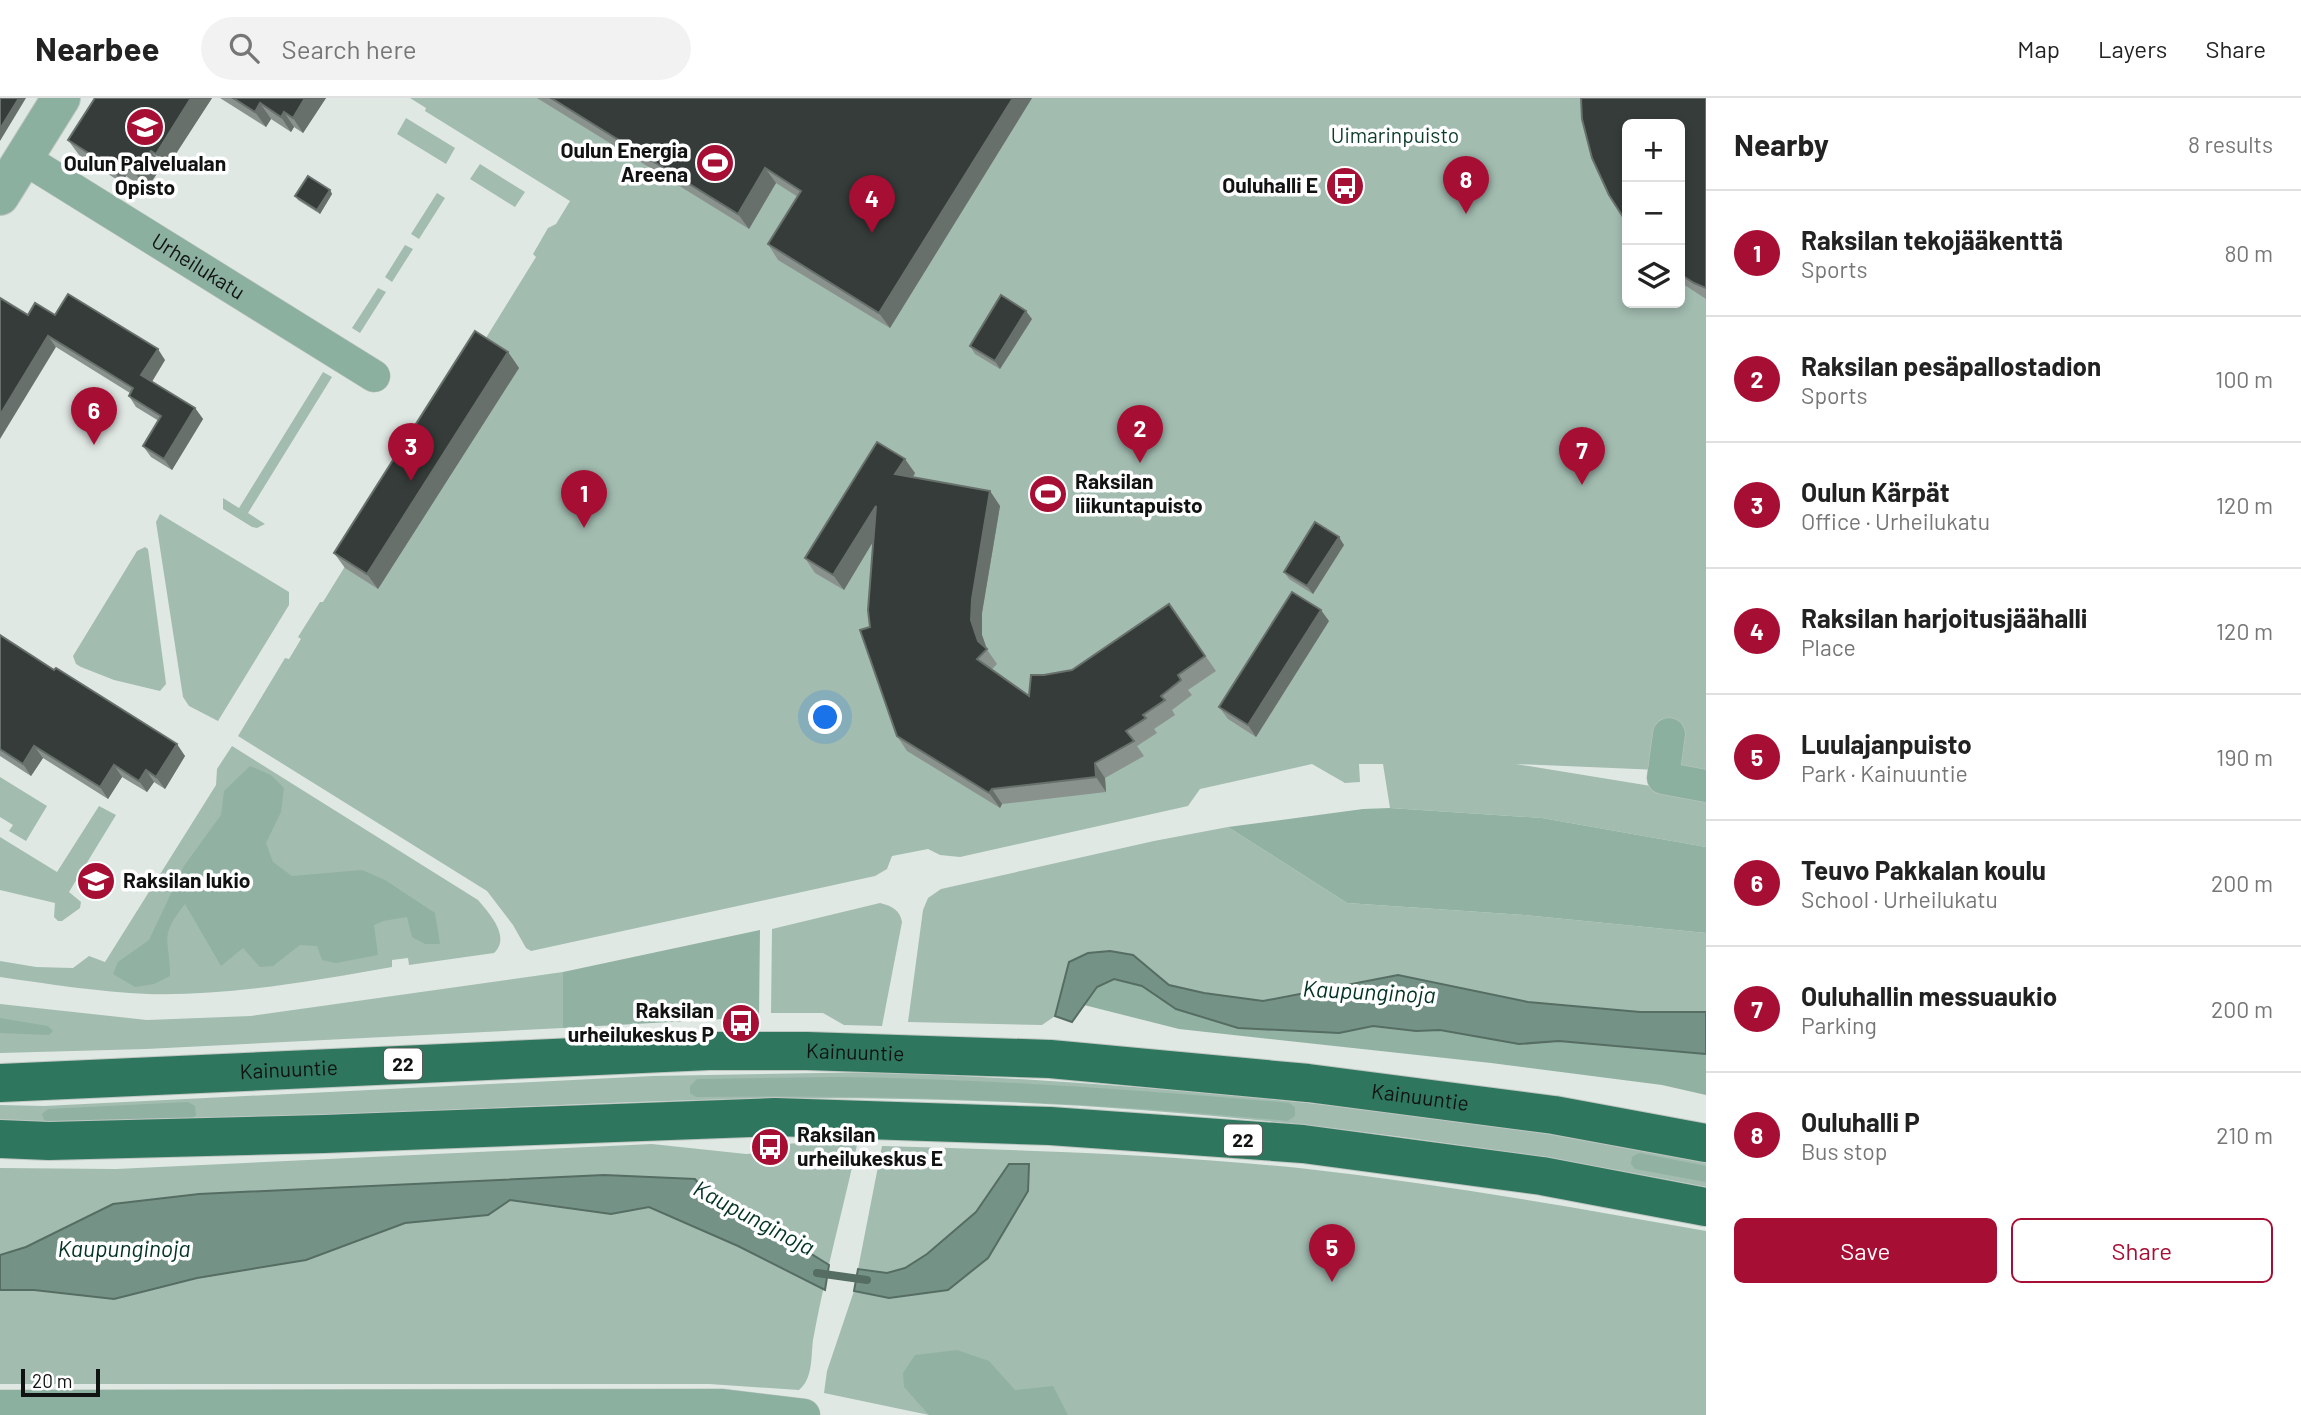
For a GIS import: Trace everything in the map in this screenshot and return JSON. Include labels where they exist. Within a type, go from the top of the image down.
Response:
[{"type":"highway","name":"Kainuuntie","points":[[0,1083],[709,1052],[820,1051],[1050,1059],[1308,1083],[1554,1115],[1706,1143]]},
{"type":"highway","name":"22","points":[[0,1139],[49,1141],[324,1134],[775,1117],[1050,1126],[1303,1144],[1542,1176],[1706,1207]]},
{"type":"street","points":[[0,196],[61,98]]},
{"type":"street","name":"Urheilukatu","points":[[23,158],[374,376]]},
{"type":"street","points":[[1670,734],[1663,778],[1706,786]]},
{"type":"street","points":[[0,1406],[721,1405],[804,1415]]},
{"type":"green space","name":"Raksilan liikuntapuisto","points":[[410,98],[1706,98],[1706,772],[1516,764],[1706,795],[1706,847],[1542,818],[1390,808],[1383,764],[1359,764],[1360,782],[1345,783],[1312,764],[1200,789],[1188,806],[960,857],[940,855],[928,849],[892,856],[887,869],[875,876],[531,951],[526,948],[513,925],[487,891],[238,736],[285,658],[289,659],[301,639],[298,637],[320,602],[323,602],[536,257],[533,254],[548,228],[556,224],[570,201],[425,111],[426,108]]},
{"type":"green space","points":[[406,118],[455,148],[446,164],[397,134]]},
{"type":"green space","points":[[480,164],[525,192],[515,207],[470,179]]},
{"type":"green space","points":[[437,193],[445,198],[419,239],[411,234]]},
{"type":"green space","points":[[405,245],[413,249],[392,282],[385,277]]},
{"type":"green space","points":[[378,288],[386,292],[360,333],[352,328]]},
{"type":"green space","points":[[323,372],[332,377],[248,513],[265,524],[252,527],[223,509],[223,498],[239,508]]},
{"type":"green space","points":[[160,514],[289,592],[289,605],[218,721],[189,706],[183,697],[156,522]]},
{"type":"green space","points":[[145,547],[148,549],[166,684],[160,691],[114,680],[81,667],[76,664],[73,656],[137,551]]},
{"type":"green space","points":[[232,746],[478,900],[497,926],[500,933],[499,947],[494,953],[409,965],[408,958],[392,960],[392,967],[209,993],[130,993],[0,977],[0,961],[36,967],[73,968],[89,956],[105,962],[216,785],[217,769]]},
{"type":"green space","points":[[0,777],[47,806],[26,841],[9,831],[13,825],[0,817]]},
{"type":"green space","points":[[99,806],[116,815],[69,892],[81,902],[80,908],[58,921],[54,917],[55,903],[0,890],[0,837],[57,872]]},
{"type":"green space","points":[[1228,827],[1347,903],[1524,915],[1706,933],[1706,1012],[1640,1012],[1528,1002],[1398,975],[1263,1001],[1169,985],[1133,955],[1069,962],[1055,1016],[1042,1025],[908,1022],[923,910],[928,898],[941,889]]},
{"type":"green space","points":[[880,903],[895,909],[902,922],[882,1026],[844,1025],[823,1013],[771,1013],[772,929]]},
{"type":"green space","points":[[563,972],[563,1028],[146,1049],[0,1053],[0,1004],[147,1020],[251,1016]]},
{"type":"green space","points":[[877,1072],[1189,1091],[1500,1127],[1706,1160],[1706,1187],[1518,1154],[1328,1128],[1137,1110],[946,1100],[691,1100],[234,1120],[0,1125],[0,1105],[44,1106],[653,1076]]},
{"type":"green space","points":[[816,1142],[857,1145],[818,1315],[809,1374],[799,1390],[709,1384],[0,1384],[0,1168],[116,1169],[652,1144],[746,1154],[783,1152],[784,1144]]},
{"type":"green space","points":[[882,1146],[1143,1156],[1299,1168],[1452,1188],[1706,1231],[1706,1415],[929,1415],[824,1393],[827,1371],[854,1291],[889,1298],[1010,1220],[1028,1191],[1009,1164],[976,1212],[927,1254],[905,1268],[887,1273],[858,1269]]},
{"type":"shaded area","points":[[250,766],[271,775],[284,788],[281,812],[266,843],[273,862],[292,876],[362,870],[385,880],[435,913],[440,944],[425,944],[412,937],[407,917],[374,925],[378,955],[336,963],[322,960],[317,946],[300,945],[273,966],[260,967],[243,948],[221,966],[185,904],[168,932],[170,976],[154,984],[135,987],[113,974],[118,962],[149,940],[184,866],[221,815],[224,791]]},
{"type":"shaded area","points":[[1390,808],[1542,818],[1706,847],[1706,933],[1524,915],[1347,903],[1228,827],[1363,809]]},
{"type":"shaded area","points":[[760,930],[759,1017],[563,1028],[563,972]]},
{"type":"shaded area","points":[[1114,979],[1142,986],[1176,1009],[1268,1030],[1339,1033],[1373,1026],[1416,1031],[1440,1030],[1519,1044],[1559,1041],[1706,1054],[1706,1095],[1662,1085],[1491,1063],[1179,1029],[1084,1005],[1097,987]]},
{"type":"shaded area","points":[[0,1018],[48,1026],[53,1031],[49,1035],[0,1033]]},
{"type":"shaded area","points":[[838,1077],[1064,1086],[1289,1103],[1295,1107],[1295,1116],[1288,1121],[992,1101],[696,1097],[690,1093],[690,1086],[697,1079]]},
{"type":"shaded area","points":[[188,1102],[195,1106],[196,1115],[191,1119],[50,1123],[44,1120],[42,1114],[48,1109]]},
{"type":"shaded area","points":[[1639,1153],[1706,1166],[1706,1182],[1635,1169],[1631,1164],[1632,1157]]},
{"type":"shaded area","points":[[957,1350],[989,1361],[1015,1390],[1053,1386],[1068,1415],[929,1415],[904,1387],[903,1373],[915,1355]]},
{"type":"water","name":"Kaupunginoja","points":[[1110,951],[1133,955],[1169,985],[1263,1001],[1398,975],[1528,1002],[1640,1012],[1706,1012],[1706,1054],[1559,1041],[1519,1044],[1440,1030],[1416,1031],[1373,1026],[1339,1033],[1238,1028],[1176,1009],[1142,986],[1114,979],[1097,987],[1072,1022],[1055,1016],[1069,962],[1088,953]]},
{"type":"water","name":"Kaupunginoja","points":[[1009,1164],[1029,1164],[1028,1191],[988,1258],[948,1290],[889,1298],[854,1291],[858,1269],[887,1273],[905,1268],[927,1254],[976,1212]]},
{"type":"water","name":"Kaupunginoja","points":[[604,1175],[695,1179],[722,1211],[760,1222],[829,1265],[825,1290],[738,1246],[649,1207],[611,1214],[510,1200],[488,1215],[405,1223],[306,1260],[197,1278],[114,1299],[34,1290],[0,1290],[0,1255],[26,1247],[113,1204],[199,1194]]},
{"type":"building","points":[[0,98],[19,98],[0,129]]},
{"type":"building","name":"Oulun Palvelualan Opisto","points":[[95,98],[191,98],[156,154],[151,151],[136,174],[116,161],[112,168],[68,140]]},
{"type":"building","points":[[233,98],[305,98],[293,118],[284,112],[281,117],[260,103],[255,112]]},
{"type":"building","points":[[551,98],[1013,98],[879,313],[768,244],[801,191],[765,168],[738,214]]},
{"type":"building","points":[[1581,98],[1706,98],[1706,288],[1685,277],[1685,119],[1622,119],[1622,215],[1609,195],[1592,158],[1582,119]]},
{"type":"building","points":[[308,176],[330,190],[317,210],[295,196]]},
{"type":"building","points":[[68,294],[158,349],[141,375],[195,408],[164,459],[143,446],[161,416],[129,396],[133,388],[48,336],[0,415],[0,298],[28,315],[35,303],[55,315]]},
{"type":"building","points":[[1001,295],[1026,311],[995,361],[970,346]]},
{"type":"building","points":[[475,331],[508,352],[367,574],[334,553]]},
{"type":"building","points":[[877,442],[905,459],[895,474],[990,491],[972,599],[971,620],[978,641],[987,649],[977,659],[1029,696],[1031,675],[1072,670],[1169,604],[1205,656],[1178,675],[1181,680],[1161,696],[1165,700],[1143,715],[1146,718],[1126,731],[1134,741],[1095,763],[1096,777],[992,789],[989,793],[897,736],[860,630],[870,627],[868,610],[876,506],[833,575],[805,558]]},
{"type":"building","points":[[1315,522],[1339,537],[1307,586],[1284,572]]},
{"type":"building","points":[[1292,592],[1321,610],[1248,725],[1219,707]]},
{"type":"building","points":[[0,635],[177,744],[156,777],[146,770],[139,781],[114,765],[100,787],[34,746],[23,764],[0,749]]},
{"type":"waterway","name":"Kaupunginoja","points":[[817,1273],[867,1280]]},
{"type":"place","name":"Oulun Palvelualan Opisto","points":[[145,127]]},
{"type":"place","name":"Oulun Energia Areena","points":[[715,163]]},
{"type":"place","name":"Ouluhalli E","points":[[1345,186]]},
{"type":"place","name":"Ouluhalli P","points":[[1466,214]]},
{"type":"place","name":"Raksilan harjoitusjäähalli","points":[[872,233]]},
{"type":"place","name":"Teuvo Pakkalan koulu","points":[[94,445]]},
{"type":"place","name":"Raksilan pesäpallostadion","points":[[1140,463]]},
{"type":"place","name":"Oulun Kärpät","points":[[411,481]]},
{"type":"place","name":"Ouluhallin messuaukio","points":[[1582,485]]},
{"type":"place","name":"Raksilan liikuntapuisto","points":[[1048,494]]},
{"type":"place","name":"Raksilan tekojääkenttä","points":[[584,528]]},
{"type":"place","name":"Raksilan lukio","points":[[96,881]]},
{"type":"place","name":"Raksilan urheilukeskus P","points":[[741,1023]]},
{"type":"place","name":"Raksilan urheilukeskus E","points":[[770,1147]]},
{"type":"place","name":"Luulajanpuisto","points":[[1332,1282]]},
{"type":"park label","name":"Uimarinpuisto","points":[[1395,136]]}]
